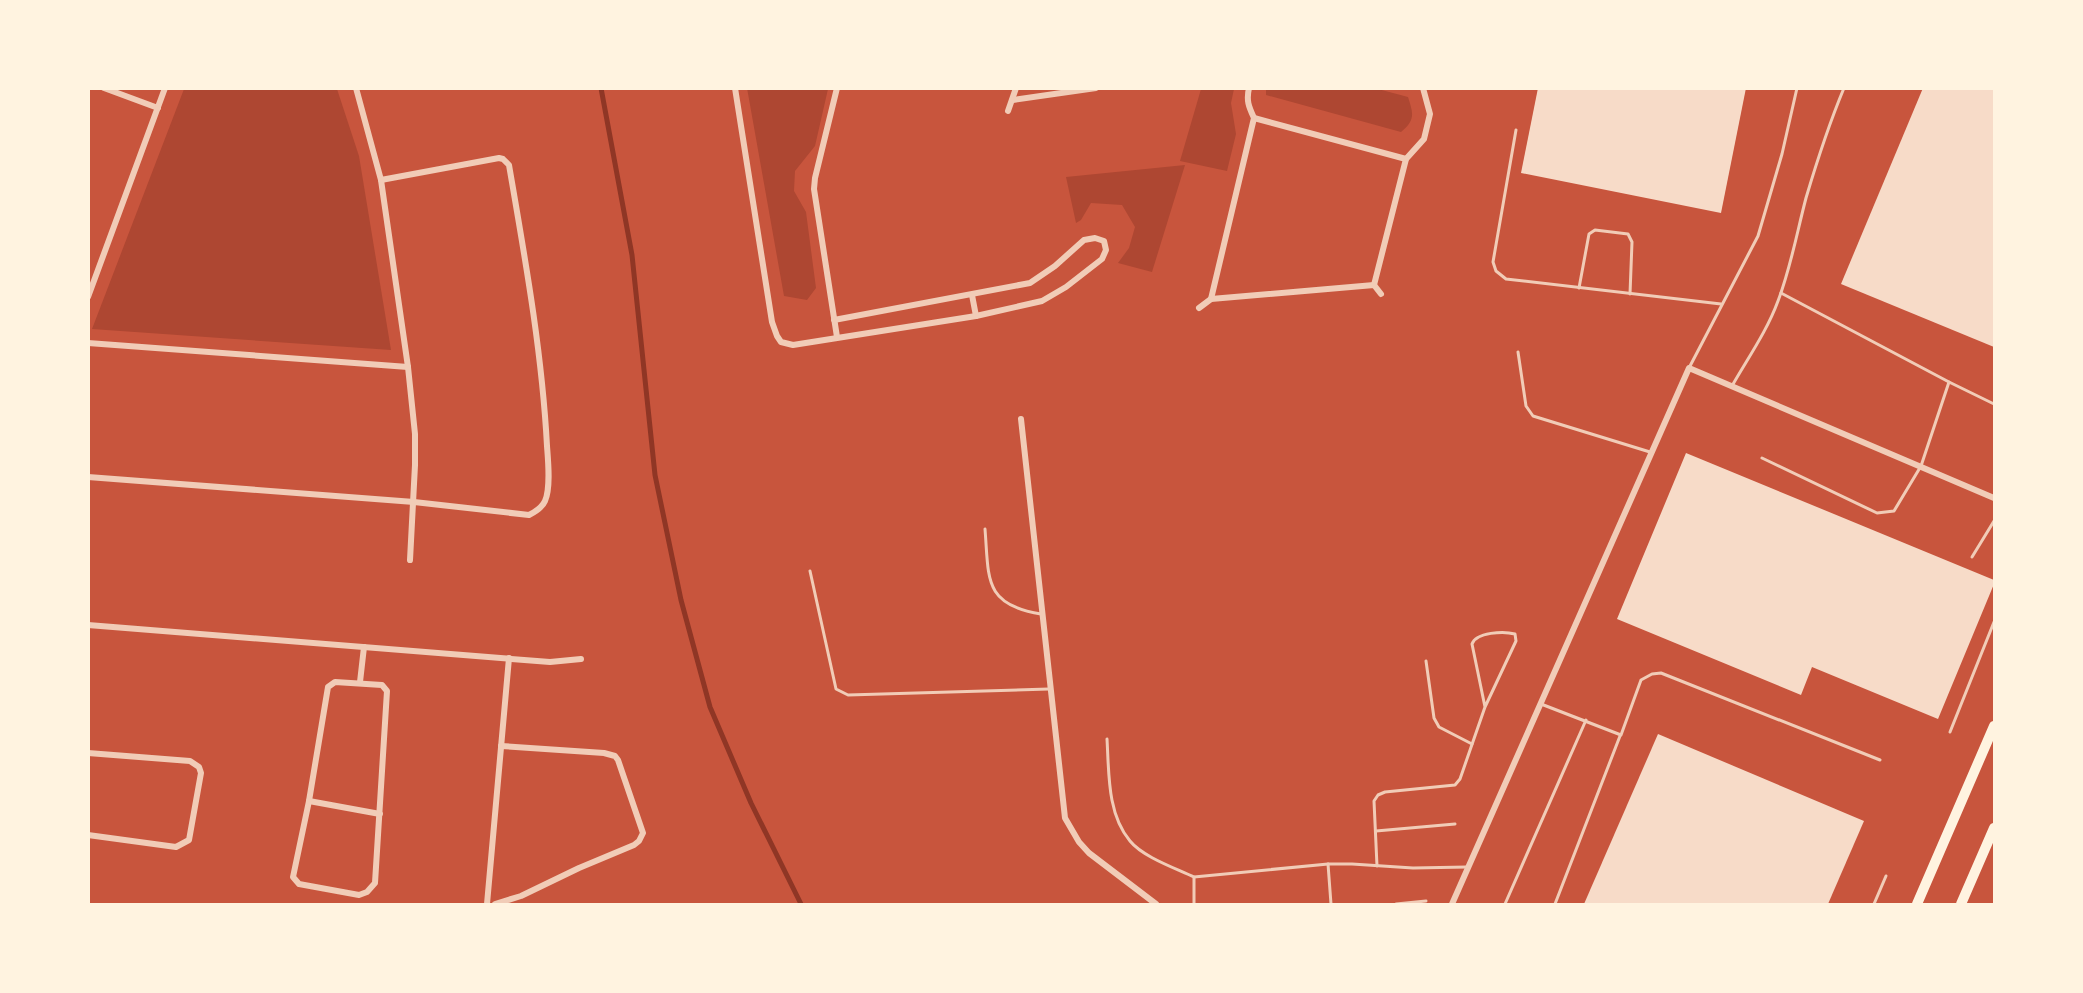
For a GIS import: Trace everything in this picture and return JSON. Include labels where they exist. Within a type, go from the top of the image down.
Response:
[{"type":"main road","points":[[1917,904],[1995,726]]},
{"type":"main road","points":[[1961,904],[1995,828]]},
{"type":"street","points":[[104,88],[158,108]]},
{"type":"street","points":[[88,297],[165,88]]},
{"type":"street","points":[[356,88],[381,180],[408,367],[415,434],[410,560]]},
{"type":"street","points":[[735,88],[772,322],[781,342],[793,345],[976,316],[1042,301],[1102,259],[1106,245],[1099,238],[1084,240],[1055,266],[1030,283],[834,320]]},
{"type":"street","points":[[837,88],[814,189],[837,337]]},
{"type":"street","points":[[1008,111],[1016,88]]},
{"type":"street","points":[[1012,100],[1096,88]]},
{"type":"street","points":[[1211,299],[1254,118],[1247,98],[1249,88]]},
{"type":"street","points":[[1374,285],[1406,159],[1424,139],[1426,131],[1430,114],[1422,89]]},
{"type":"street","points":[[1254,118],[1406,159]]},
{"type":"street","points":[[88,477],[414,502],[528,515],[537,511],[546,499],[548,466],[546,419],[528,275],[509,165],[499,158],[381,180]]},
{"type":"street","points":[[1199,308],[1211,299],[1374,285]]},
{"type":"street","points":[[1374,285],[1381,294]]},
{"type":"street","points":[[972,295],[976,316]]},
{"type":"street","points":[[88,343],[408,367]]},
{"type":"street","points":[[1452,904],[1689,368],[1995,498]]},
{"type":"street","points":[[1022,419],[1065,818],[1089,853],[1156,904]]},
{"type":"street","points":[[88,625],[550,662],[581,659]]},
{"type":"street","points":[[360,682],[364,647]]},
{"type":"street","points":[[487,904],[509,658]]},
{"type":"street","points":[[335,682],[382,685],[387,691],[380,814],[375,883],[367,892],[359,895],[299,884],[293,877],[309,801],[328,687],[335,682]]},
{"type":"street","points":[[495,904],[521,896],[634,845],[643,833],[615,756],[604,753],[501,746]]},
{"type":"street","points":[[88,753],[190,761],[199,767],[201,773],[189,840],[182,845],[176,847],[88,835]]},
{"type":"street","points":[[309,801],[380,814]]},
{"type":"lane","points":[[1689,368],[1758,236],[1767,209],[1797,88]]},
{"type":"lane","points":[[1731,386],[1760,339],[1781,293],[1806,198],[1844,88]]},
{"type":"lane","points":[[1516,130],[1493,262],[1496,271],[1506,279],[1721,304]]},
{"type":"lane","points":[[1579,288],[1589,234],[1595,230],[1628,234],[1632,242],[1630,294]]},
{"type":"lane","points":[[1781,293],[1948,382],[1995,404]]},
{"type":"lane","points":[[1518,352],[1526,406],[1533,416],[1652,453]]},
{"type":"lane","points":[[1762,458],[1877,513],[1894,511],[1921,466],[1948,382]]},
{"type":"lane","points":[[1972,557],[1995,521]]},
{"type":"lane","points":[[985,529],[991,586],[1006,602],[1022,611],[1043,614]]},
{"type":"lane","points":[[810,571],[836,689],[843,694],[1051,688]]},
{"type":"lane","points":[[1950,732],[1995,622]]},
{"type":"lane","points":[[1377,866],[1374,801],[1384,792],[1455,785],[1460,779],[1485,707],[1516,642],[1515,634],[1479,636],[1474,639],[1472,644],[1485,707]]},
{"type":"lane","points":[[1425,661],[1434,718],[1439,727],[1472,744]]},
{"type":"lane","points":[[1555,904],[1641,680],[1652,674],[1661,673],[1880,760]]},
{"type":"lane","points":[[1540,704],[1620,735]]},
{"type":"lane","points":[[1505,904],[1586,720]]},
{"type":"lane","points":[[1107,739],[1111,795],[1117,814],[1131,842],[1153,858],[1194,877],[1328,864],[1413,868],[1468,867]]},
{"type":"lane","points":[[1376,831],[1455,824]]},
{"type":"lane","points":[[1328,864],[1330,904]]},
{"type":"lane","points":[[1874,904],[1886,876]]},
{"type":"lane","points":[[1194,877],[1194,904]]},
{"type":"lane","points":[[1396,904],[1426,902]]},
{"type":"shaded area","points":[[747,88],[828,89],[815,146],[795,171],[794,191],[806,212],[816,288],[807,300],[784,296]]},
{"type":"shaded area","points":[[184,89],[337,89],[359,156],[391,350],[92,329]]},
{"type":"shaded area","points":[[1201,89],[1234,89],[1231,103],[1236,134],[1227,171],[1180,161]]},
{"type":"shaded area","points":[[1266,89],[1378,89],[1408,97],[1412,116],[1409,124],[1401,132],[1266,95]]},
{"type":"shaded area","points":[[1185,165],[1152,272],[1118,263],[1129,248],[1135,227],[1122,205],[1091,203],[1081,220],[1076,223],[1066,177]]},
{"type":"building","points":[[1538,88],[1746,88],[1721,213],[1521,173]]},
{"type":"building","points":[[1923,88],[1994,88],[1994,347],[1841,284]]},
{"type":"building","points":[[1686,453],[1994,580],[1938,719],[1812,667],[1801,695],[1617,619]]},
{"type":"building","points":[[1658,734],[1864,821],[1828,904],[1584,904]]},
{"type":"waterway","points":[[601,88],[632,255],[655,475],[681,600],[710,707],[751,803],[801,904]]}]
